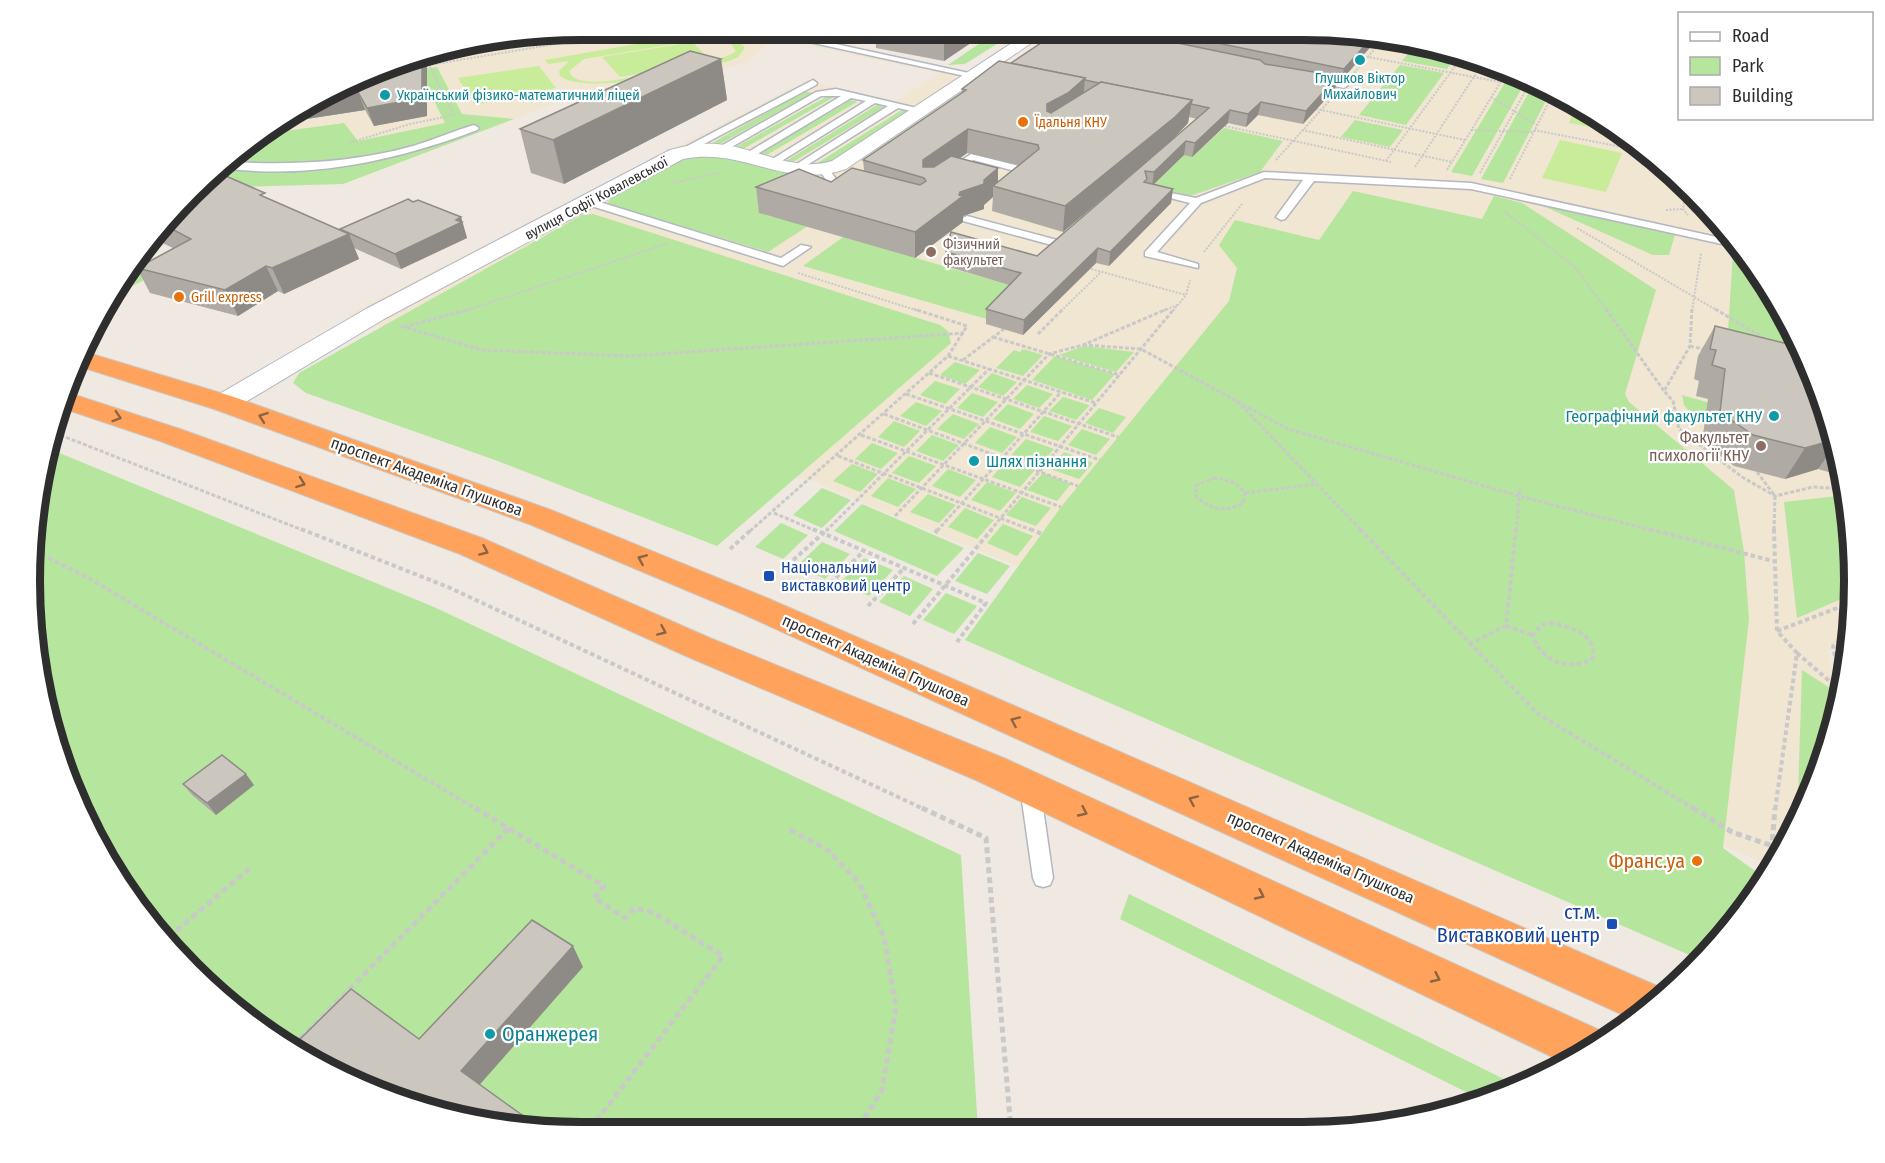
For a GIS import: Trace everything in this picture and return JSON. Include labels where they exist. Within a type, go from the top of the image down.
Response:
[{"type":"highway","name":"проспект Академіка Глушкова","points":[[88,361],[224,403],[540,517],[755,606],[1644,1002]]},
{"type":"highway","points":[[71,402],[170,435],[471,546],[698,647],[1030,787],[1580,1046]]},
{"type":"street","points":[[825,171],[839,165],[920,110],[981,75],[1028,40]]},
{"type":"street","name":"вулиця Софії Ковалевської","points":[[224,403],[375,314],[677,154],[698,150],[719,150],[796,169],[825,171]]},
{"type":"lane","points":[[808,40],[981,75]]},
{"type":"lane","points":[[1300,76],[1344,85]]},
{"type":"lane","points":[[677,154],[813,83]]},
{"type":"lane","points":[[719,150],[819,94],[836,92],[920,110]]},
{"type":"lane","points":[[745,157],[849,95]]},
{"type":"lane","points":[[771,163],[874,100]]},
{"type":"lane","points":[[796,169],[896,105]]},
{"type":"lane","points":[[236,166],[264,168],[355,161],[439,143],[474,128]]},
{"type":"lane","points":[[939,181],[953,176],[971,157],[1031,172],[1017,185]]},
{"type":"lane","points":[[825,171],[832,182],[867,191]]},
{"type":"lane","points":[[1194,266],[1149,254],[1197,201],[1264,175],[1473,183],[1503,193],[1724,241]]},
{"type":"lane","points":[[1281,217],[1311,177]]},
{"type":"lane","points":[[1149,189],[1197,201]]},
{"type":"lane","points":[[589,202],[783,262],[805,247]]},
{"type":"lane","points":[[987,210],[970,220],[1059,244],[1076,229]]},
{"type":"lane","points":[[1030,787],[1043,878]]},
{"type":"path","points":[[454,115],[429,65],[580,40]]},
{"type":"path","points":[[1194,266],[1292,140],[1378,46]]},
{"type":"path","points":[[1363,56],[1500,82]]},
{"type":"path","points":[[1386,161],[1457,63]]},
{"type":"path","points":[[1414,168],[1479,70]]},
{"type":"path","points":[[1445,174],[1502,79]]},
{"type":"path","points":[[1527,89],[1473,183],[1576,268],[1673,401],[1679,429],[1742,477],[1774,496],[1814,487],[1836,488]]},
{"type":"path","points":[[1491,97],[1537,125]]},
{"type":"path","points":[[1503,193],[1550,100]]},
{"type":"path","points":[[1316,109],[1466,140]]},
{"type":"path","points":[[1225,126],[1292,140]]},
{"type":"path","points":[[1302,130],[1452,162]]},
{"type":"path","points":[[1471,130],[1534,131],[1628,148]]},
{"type":"path","points":[[1632,162],[1649,165]]},
{"type":"path","points":[[663,186],[719,173]]},
{"type":"path","points":[[1683,209],[1685,198]]},
{"type":"path","points":[[1574,226],[1769,341]]},
{"type":"path","points":[[1664,391],[1690,346],[1693,296],[1704,237]]},
{"type":"path","points":[[404,327],[476,308],[674,241]]},
{"type":"path","points":[[913,624],[1186,295],[1088,268]]},
{"type":"path","points":[[1038,334],[1101,272]]},
{"type":"path","points":[[1140,283],[1146,277]]},
{"type":"path","points":[[895,516],[1049,354],[1083,345],[1178,305]]},
{"type":"path","points":[[393,324],[482,350],[631,356],[964,333]]},
{"type":"path","points":[[730,549],[774,513],[948,356],[967,326]]},
{"type":"path","points":[[963,361],[1004,329]]},
{"type":"path","points":[[993,337],[1120,375]]},
{"type":"path","points":[[1083,345],[1141,349],[1288,429],[1519,496],[1773,561]]},
{"type":"path","points":[[1690,346],[1710,351]]},
{"type":"path","points":[[948,356],[1096,404]]},
{"type":"path","points":[[782,570],[823,534],[989,369]]},
{"type":"path","points":[[928,373],[1118,437]]},
{"type":"path","points":[[935,533],[1061,392]]},
{"type":"path","points":[[906,394],[1100,460]]},
{"type":"path","points":[[1234,399],[1537,713],[1732,832],[1770,844]]},
{"type":"path","points":[[884,414],[1078,486]]},
{"type":"path","points":[[61,435],[448,587],[986,838],[1010,1123]]},
{"type":"path","points":[[861,435],[1061,507]]},
{"type":"path","points":[[838,456],[1042,534]]},
{"type":"path","points":[[1757,472],[1774,496],[1773,561],[1777,631],[1834,685]]},
{"type":"path","points":[[1220,478],[1236,483],[1245,493],[1243,503],[1222,510],[1206,505],[1196,496],[1195,491],[1200,482],[1220,478]]},
{"type":"path","points":[[1245,493],[1316,484]]},
{"type":"path","points":[[1506,626],[1520,487]]},
{"type":"path","points":[[774,513],[986,603],[957,642]]},
{"type":"path","points":[[825,588],[863,552]]},
{"type":"path","points":[[42,554],[92,580],[604,886],[594,898],[607,908],[625,918],[635,908],[654,913],[723,956],[595,1123]]},
{"type":"path","points":[[868,606],[903,569]]},
{"type":"path","points":[[1777,631],[1843,606]]},
{"type":"path","points":[[1550,623],[1570,627],[1587,638],[1594,652],[1593,658],[1581,665],[1552,660],[1537,648],[1533,635],[1541,625],[1550,623]]},
{"type":"path","points":[[1469,644],[1506,626],[1533,635]]},
{"type":"path","points":[[1837,668],[1833,646],[1841,640]]},
{"type":"path","points":[[1770,855],[1797,652]]},
{"type":"path","points":[[297,1041],[508,828]]},
{"type":"path","points":[[790,830],[828,850],[859,883],[884,937],[896,1007],[882,1090],[861,1123]]},
{"type":"path","points":[[172,934],[249,869]]},
{"type":"shaded area","points":[[582,40],[758,40],[765,46],[748,62],[731,67],[574,96],[343,184],[257,149],[311,113],[342,96],[408,69],[476,51],[511,45]]},
{"type":"shaded area","points":[[781,40],[824,40],[994,77],[1321,41],[1374,45],[1409,51],[1477,69],[1543,96],[1574,113],[1633,152],[1686,199],[1733,252],[1772,311],[1789,342],[1816,408],[1826,441],[1840,511],[1843,546],[1843,617],[1841,636],[1829,650],[1834,687],[1816,755],[1803,789],[1789,821],[1765,863],[935,533],[811,480],[794,478],[348,315],[806,81],[896,101],[939,73]]},
{"type":"green space","points":[[659,40],[714,40],[736,40],[745,48],[738,57],[729,61],[668,75],[617,82],[593,83],[574,81],[560,76],[559,71],[569,61],[548,64],[545,60]],"holes":[[[714,40],[731,44],[736,51],[727,56],[643,76],[592,82],[575,78],[569,71],[584,59],[692,41]]]},
{"type":"green space","points":[[985,40],[1000,42],[965,64],[948,65]]},
{"type":"green space","points":[[692,42],[712,61],[620,77],[602,57]]},
{"type":"green space","points":[[1410,51],[1452,61],[1447,69],[1402,61]]},
{"type":"green space","points":[[1400,65],[1444,73],[1406,125],[1359,115]]},
{"type":"green space","points":[[539,66],[556,88],[475,105],[458,78]]},
{"type":"green space","points":[[437,67],[462,114],[514,119],[343,184],[211,188],[252,152],[282,131],[344,123],[358,141],[445,123],[419,70]]},
{"type":"green space","points":[[1506,80],[1522,87],[1472,176],[1451,172]]},
{"type":"green space","points":[[1530,90],[1547,98],[1503,183],[1481,179]]},
{"type":"green space","points":[[805,91],[812,93],[718,145],[712,143]]},
{"type":"green space","points":[[828,96],[834,97],[741,150],[734,148]]},
{"type":"green space","points":[[851,100],[857,102],[765,156],[758,154]]},
{"type":"green space","points":[[877,105],[884,107],[793,162],[786,161]]},
{"type":"green space","points":[[902,110],[909,112],[819,169],[811,167]]},
{"type":"green space","points":[[1573,113],[1598,128],[1569,123]]},
{"type":"green space","points":[[1355,120],[1403,130],[1390,147],[1341,137]]},
{"type":"green space","points":[[1224,128],[1283,141],[1260,172],[1190,196],[1150,188],[1184,155],[1204,146]]},
{"type":"green space","points":[[1560,140],[1622,153],[1606,192],[1542,178]]},
{"type":"green space","points":[[711,153],[830,184],[770,209],[767,216],[814,222],[768,252],[608,204],[609,199],[689,155]]},
{"type":"green space","points":[[1353,191],[1482,219],[1494,196],[1522,203],[1656,290],[1625,394],[1629,402],[1734,490],[1744,552],[1749,619],[1723,848],[1758,873],[1733,911],[1693,956],[965,640],[1061,507],[1229,301],[1237,268],[1219,245],[1235,220],[1319,240]]},
{"type":"green space","points":[[1541,205],[1675,235],[1669,255],[1653,255]]},
{"type":"green space","points":[[593,214],[940,325],[948,331],[951,343],[717,546],[495,460],[306,393],[293,383],[299,373],[582,215]]},
{"type":"green space","points":[[843,237],[1020,288],[990,320],[803,266]]},
{"type":"green space","points":[[1733,253],[1772,311],[1800,366],[1727,347]]},
{"type":"green space","points":[[143,265],[159,272],[127,289]]},
{"type":"green space","points":[[1084,346],[1134,352],[1116,372],[1059,355]]},
{"type":"green space","points":[[1023,349],[1043,355],[1023,376],[996,368],[1014,350],[1020,352]]},
{"type":"green space","points":[[1055,356],[1115,374],[1092,400],[1032,380]]},
{"type":"green space","points":[[955,362],[980,370],[965,384],[940,375]]},
{"type":"green space","points":[[992,373],[1017,382],[1003,396],[978,387]]},
{"type":"green space","points":[[935,381],[960,389],[945,404],[920,395]]},
{"type":"green space","points":[[1027,385],[1053,394],[1039,408],[1013,399]]},
{"type":"green space","points":[[972,393],[998,402],[983,417],[957,408]]},
{"type":"green space","points":[[1682,395],[1731,409],[1704,414],[1698,421],[1684,405]]},
{"type":"green space","points":[[1063,397],[1089,406],[1076,420],[1049,411]]},
{"type":"green space","points":[[916,402],[942,411],[926,426],[900,416]]},
{"type":"green space","points":[[1008,404],[1034,414],[1020,429],[993,419]]},
{"type":"green space","points":[[1099,408],[1126,417],[1113,433],[1085,423]]},
{"type":"green space","points":[[953,414],[979,424],[964,439],[937,429]]},
{"type":"green space","points":[[1044,416],[1072,426],[1058,441],[1030,432]]},
{"type":"green space","points":[[894,421],[920,431],[904,447],[878,437]]},
{"type":"green space","points":[[990,427],[1017,437],[1002,453],[975,443]]},
{"type":"green space","points":[[1082,429],[1110,439],[1096,455],[1068,445]]},
{"type":"green space","points":[[932,435],[959,445],[943,461],[916,451]]},
{"type":"green space","points":[[1026,439],[1054,449],[1039,466],[1011,455]]},
{"type":"green space","points":[[872,443],[898,453],[881,469],[855,459]]},
{"type":"green space","points":[[57,452],[434,607],[961,855],[978,1123],[582,1123],[511,1118],[441,1104],[408,1094],[342,1067],[311,1050],[252,1011],[199,964],[152,911],[113,852],[96,821],[69,755],[59,722],[45,652],[40,582],[42,546],[45,511]]},
{"type":"green space","points":[[1064,452],[1093,463],[1079,479],[1050,469]]},
{"type":"green space","points":[[909,456],[936,466],[919,483],[892,473]]},
{"type":"green space","points":[[1007,460],[1035,470],[1020,487],[992,477]]},
{"type":"green space","points":[[852,464],[878,474],[860,492],[833,481]]},
{"type":"green space","points":[[948,469],[976,480],[960,497],[932,486]]},
{"type":"green space","points":[[1043,473],[1071,484],[1057,501],[1027,490]]},
{"type":"green space","points":[[888,478],[916,489],[898,507],[871,496]]},
{"type":"green space","points":[[987,482],[1016,493],[1000,511],[971,500]]},
{"type":"green space","points":[[822,488],[851,500],[822,528],[793,515]]},
{"type":"green space","points":[[928,494],[956,505],[939,523],[910,512]]},
{"type":"green space","points":[[1837,496],[1840,511],[1844,598],[1797,618],[1784,502]]},
{"type":"green space","points":[[1022,497],[1051,508],[1036,526],[1006,515]]},
{"type":"green space","points":[[862,504],[964,548],[937,576],[834,531]]},
{"type":"green space","points":[[965,508],[994,520],[977,539],[948,527]]},
{"type":"green space","points":[[781,523],[808,535],[783,559],[755,547]]},
{"type":"green space","points":[[1003,524],[1033,536],[1017,556],[987,543]]},
{"type":"green space","points":[[822,542],[850,554],[825,579],[797,566]]},
{"type":"green space","points":[[978,553],[1010,566],[987,594],[955,581]]},
{"type":"green space","points":[[864,558],[893,570],[869,596],[840,583]]},
{"type":"green space","points":[[904,576],[933,589],[910,616],[879,602]]},
{"type":"green space","points":[[946,593],[977,606],[954,634],[923,620]]},
{"type":"green space","points":[[1802,670],[1833,690],[1816,755],[1798,801]]},
{"type":"green space","points":[[1129,894],[1509,1082],[1473,1095],[1120,919]]},
{"type":"building","points":[[1046,40],[1163,40],[1260,60],[1265,64],[1338,76],[1306,111],[1261,102],[1248,114],[1230,110],[1195,143],[1186,141],[1154,172],[1145,171],[1147,179],[1144,182],[1173,189],[1110,252],[1098,248],[1024,320],[986,309],[1021,273],[946,252],[951,232],[1037,256],[1209,108],[1191,104],[1192,100],[1099,83],[1011,63]]},
{"type":"building","points":[[1203,40],[1304,40],[1366,44],[1344,69]]},
{"type":"building","points":[[690,51],[721,59],[553,140],[520,129]]},
{"type":"building","points":[[999,61],[1085,78],[1068,93],[1047,104],[1047,111],[1051,113],[1101,82],[1192,100],[1175,117],[1065,206],[993,186],[1039,149],[1038,145],[968,129],[923,160],[923,167],[934,167],[951,156],[998,168],[984,180],[984,184],[960,192],[959,195],[963,196],[915,232],[756,187],[799,169],[831,182],[852,168],[920,185],[926,181],[924,178],[863,160],[966,90],[962,89]]},
{"type":"building","points":[[422,65],[422,98],[367,108],[358,92],[348,93]]},
{"type":"building","points":[[225,175],[265,193],[260,195],[349,234],[272,268],[266,266],[225,290],[140,269],[143,265],[191,239],[172,229]]},
{"type":"building","points":[[408,199],[413,202],[418,200],[461,217],[456,220],[462,222],[395,254],[340,229]]},
{"type":"building","points":[[1715,326],[1790,345],[1816,408],[1826,442],[1805,448],[1753,435],[1720,412],[1725,369],[1712,365],[1716,350],[1710,349]]},
{"type":"building","points":[[222,755],[246,774],[207,803],[183,784]]},
{"type":"building","name":"Оранжерея","points":[[532,920],[573,946],[461,1071],[528,1119],[476,1112],[408,1094],[342,1067],[298,1041],[351,989],[419,1039]]},
{"type":"place","name":"Глушков Віктор Михайлович","points":[[1360,60]]},
{"type":"place","name":"Український фізико-математичний ліцей","points":[[385,95]]},
{"type":"place","name":"Їдальня КНУ","points":[[1023,122]]},
{"type":"place","name":"Фізичний факультет","points":[[931,252]]},
{"type":"place","name":"Grill express","points":[[179,297]]},
{"type":"place","name":"Географічний факультет КНУ","points":[[1774,416]]},
{"type":"place","name":"Факультет психології КНУ","points":[[1761,446]]},
{"type":"place","name":"Шлях пізнання","points":[[974,461]]},
{"type":"place","name":"Національний виставковий центр","points":[[769,576]]},
{"type":"place","name":"Франс.уа","points":[[1697,861]]},
{"type":"place","name":"ст.м. Виставковий центр","points":[[1612,924]]},
{"type":"place","name":"Оранжерея","points":[[490,1034]]}]
